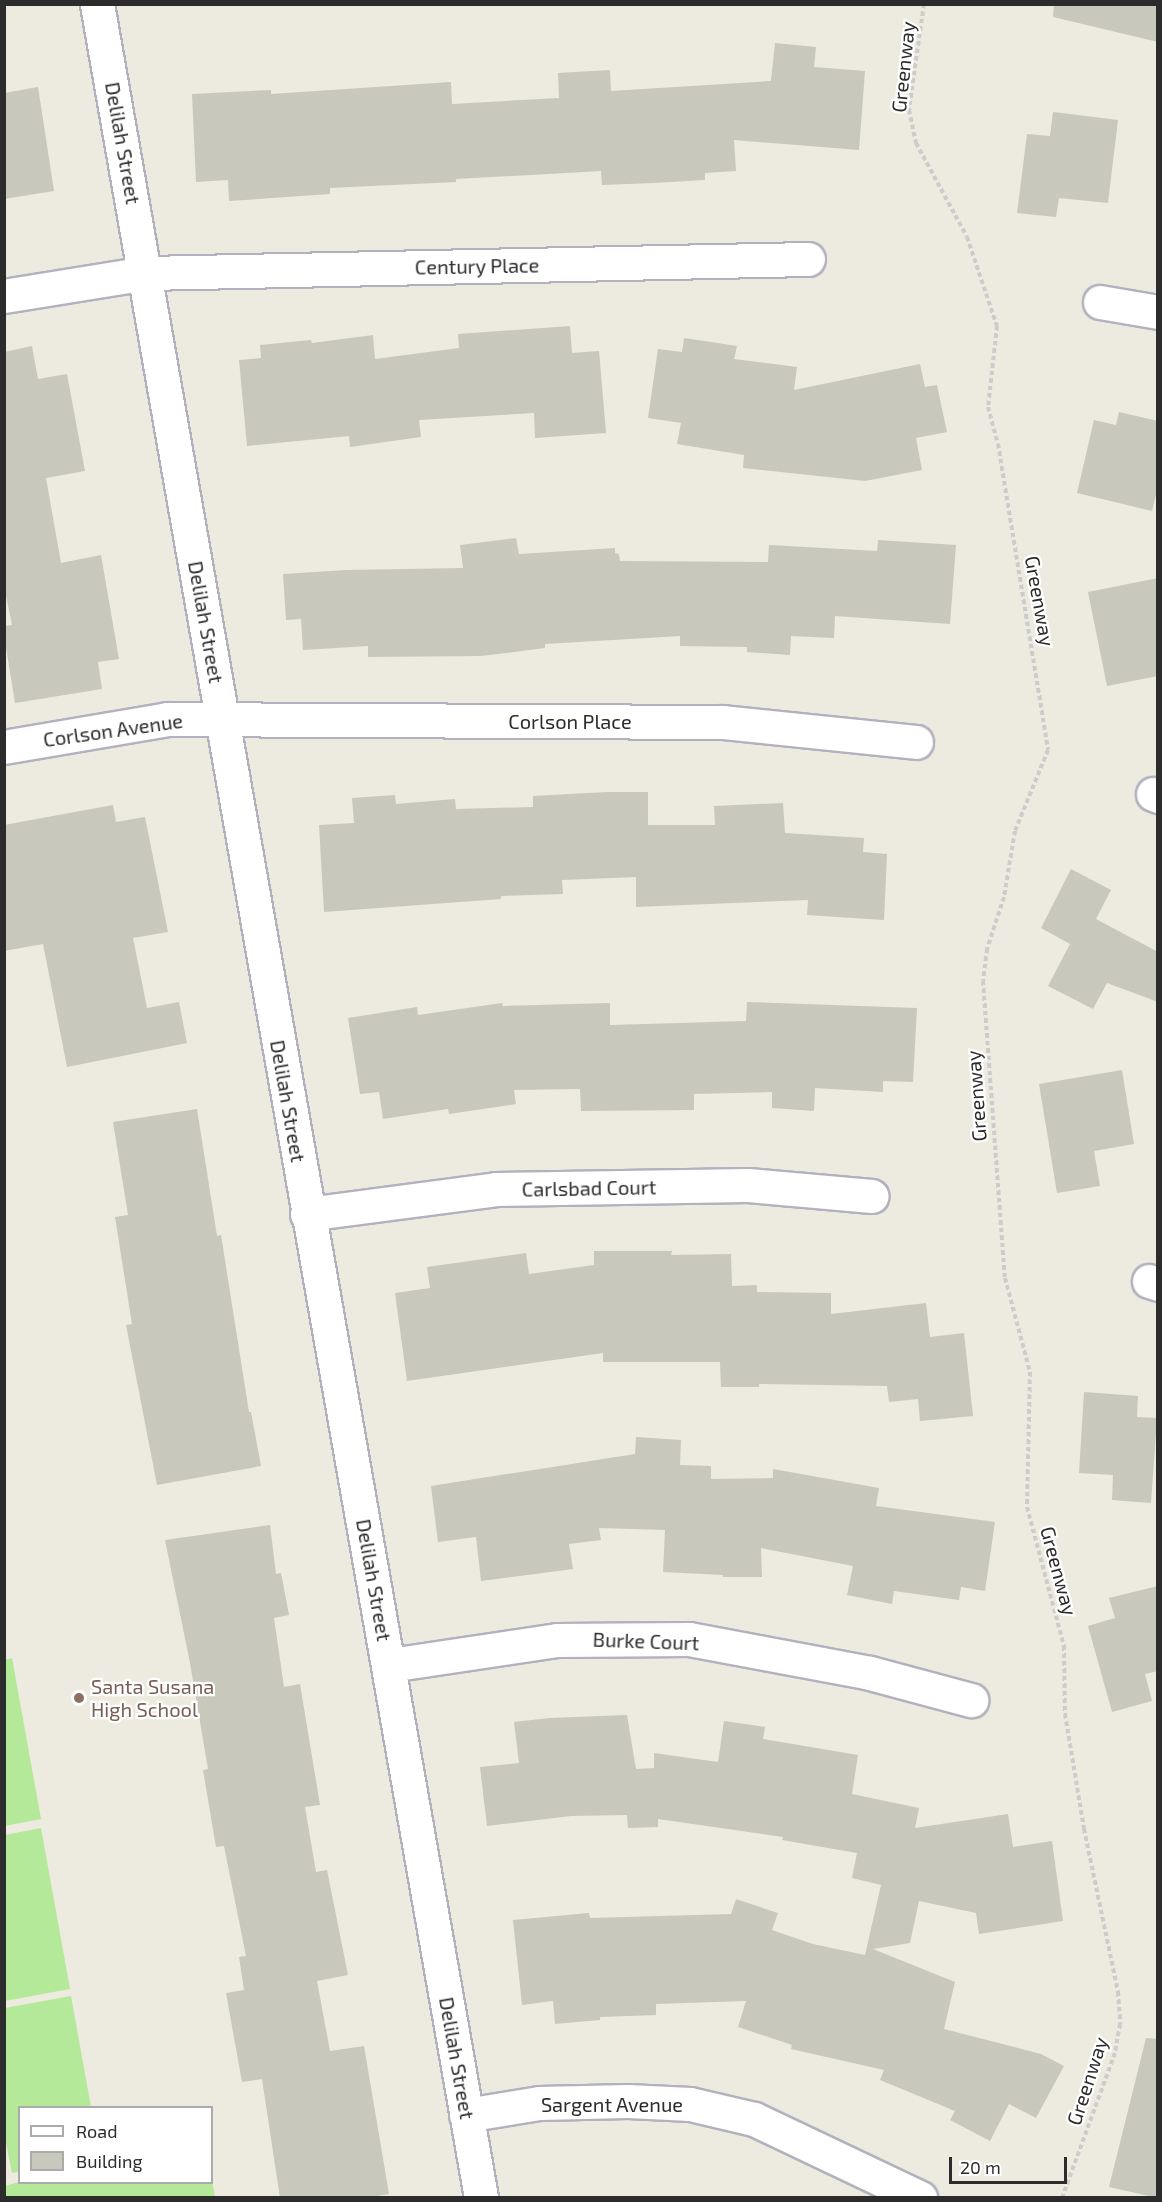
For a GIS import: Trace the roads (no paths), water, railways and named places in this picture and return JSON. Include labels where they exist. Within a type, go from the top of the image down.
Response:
[{"type":"street","name":"Delilah Street","points":[[97,4],[146,273],[307,1214],[390,1665],[481,2198]]},
{"type":"street","name":"Century Place","points":[[4,296],[146,273],[808,259]]},
{"type":"street","points":[[1100,302],[1158,312]]},
{"type":"street","name":"Corlson Avenue","points":[[4,747],[167,719],[222,719]]},
{"type":"street","name":"Corlson Place","points":[[222,719],[723,722],[916,742]]},
{"type":"street","name":"Carlsbad Court","points":[[307,1214],[496,1189],[748,1185],[872,1196]]},
{"type":"street","name":"Burke Court","points":[[390,1665],[557,1640],[689,1639],[870,1673],[971,1700]]},
{"type":"street","name":"Sargent Avenue","points":[[466,2115],[539,2103],[628,2101],[690,2104],[754,2119],[920,2198]]},
{"type":"place","name":"Santa Susana High School","points":[[79,1698]]}]
